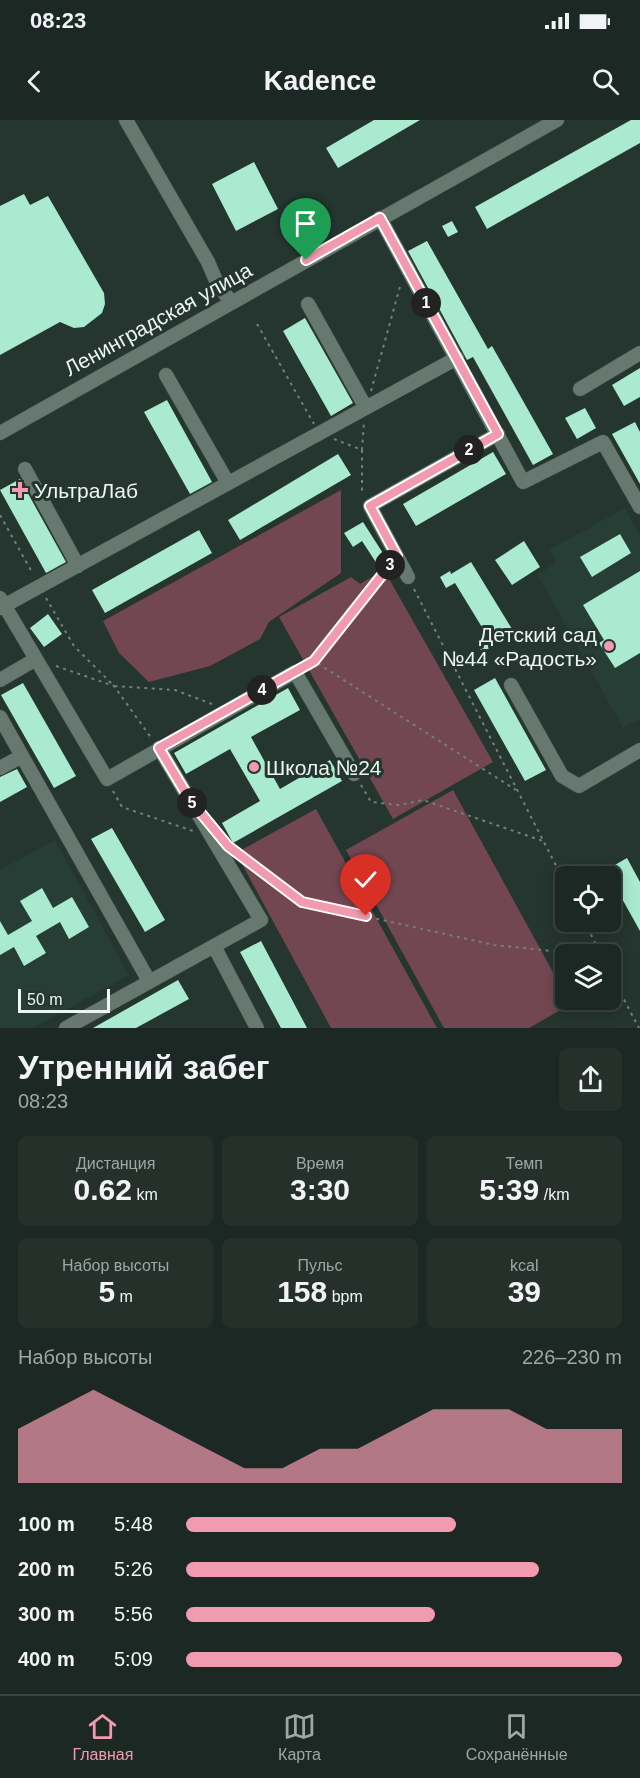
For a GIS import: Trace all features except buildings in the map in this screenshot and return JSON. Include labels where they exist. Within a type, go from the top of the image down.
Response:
[{"type":"street","points":[[126,120],[208,262],[217,283],[231,302]]},
{"type":"street","name":"Ленинградская улица","points":[[0,434],[557,120]]},
{"type":"street","points":[[380,218],[523,482],[603,442],[640,507]]},
{"type":"street","points":[[308,304],[366,408]]},
{"type":"street","points":[[580,389],[640,354]]},
{"type":"street","points":[[354,774],[295,672],[226,709],[107,779],[1,604],[78,566],[457,358]]},
{"type":"street","points":[[166,375],[228,483]]},
{"type":"street","points":[[408,577],[370,506],[498,434]]},
{"type":"street","points":[[25,469],[78,566]]},
{"type":"street","points":[[0,680],[36,659]]},
{"type":"street","points":[[511,685],[562,776],[579,786],[640,750]]},
{"type":"street","points":[[0,717],[149,981]]},
{"type":"street","points":[[66,1028],[261,920],[159,748]]},
{"type":"street","points":[[0,768],[22,756]]},
{"type":"street","points":[[214,946],[257,1028]]},
{"type":"path","points":[[362,505],[362,450],[366,408],[406,266]]},
{"type":"path","points":[[257,324],[320,433],[362,450]]},
{"type":"path","points":[[0,515],[74,646],[114,686],[159,748]]},
{"type":"path","points":[[295,672],[314,661],[397,556]]},
{"type":"path","points":[[408,577],[556,866]]},
{"type":"path","points":[[36,659],[114,686],[175,690],[226,709]]},
{"type":"path","points":[[314,661],[517,790]]},
{"type":"path","points":[[354,774],[372,802],[399,805],[423,800],[543,841]]},
{"type":"path","points":[[112,789],[122,807],[212,837]]},
{"type":"path","points":[[237,853],[302,902],[494,945],[555,951]]},
{"type":"path","points":[[621,994],[639,1028]]},
{"type":"shaded area","points":[[341,490],[341,573],[269,622],[260,639],[210,666],[149,682],[119,653],[103,621]]},
{"type":"shaded area","name":"Детский сад №44 «Радость»","points":[[625,508],[640,536],[640,719],[623,728],[537,574],[556,563],[549,550]]},
{"type":"shaded area","points":[[384,570],[493,762],[393,819],[279,617],[351,577],[360,584]]},
{"type":"shaded area","points":[[453,790],[555,976],[555,1010],[560,1010],[529,1028],[444,1028],[346,850]]},
{"type":"shaded area","points":[[316,809],[437,1028],[331,1028],[236,853]]},
{"type":"shaded area","points":[[55,840],[129,975],[33,1028],[0,1028],[0,870]]},
{"type":"place","name":"УльтраЛаб","points":[[20,490]]},
{"type":"place","name":"Детский сад №44 «Радость»","points":[[609,646]]},
{"type":"place","name":"Школа №24","points":[[254,767]]},
{"type":"route","points":[[306,260],[380,218],[498,434],[370,506],[397,556],[314,661],[159,748],[190,800],[228,846],[302,902],[366,916]]}]
